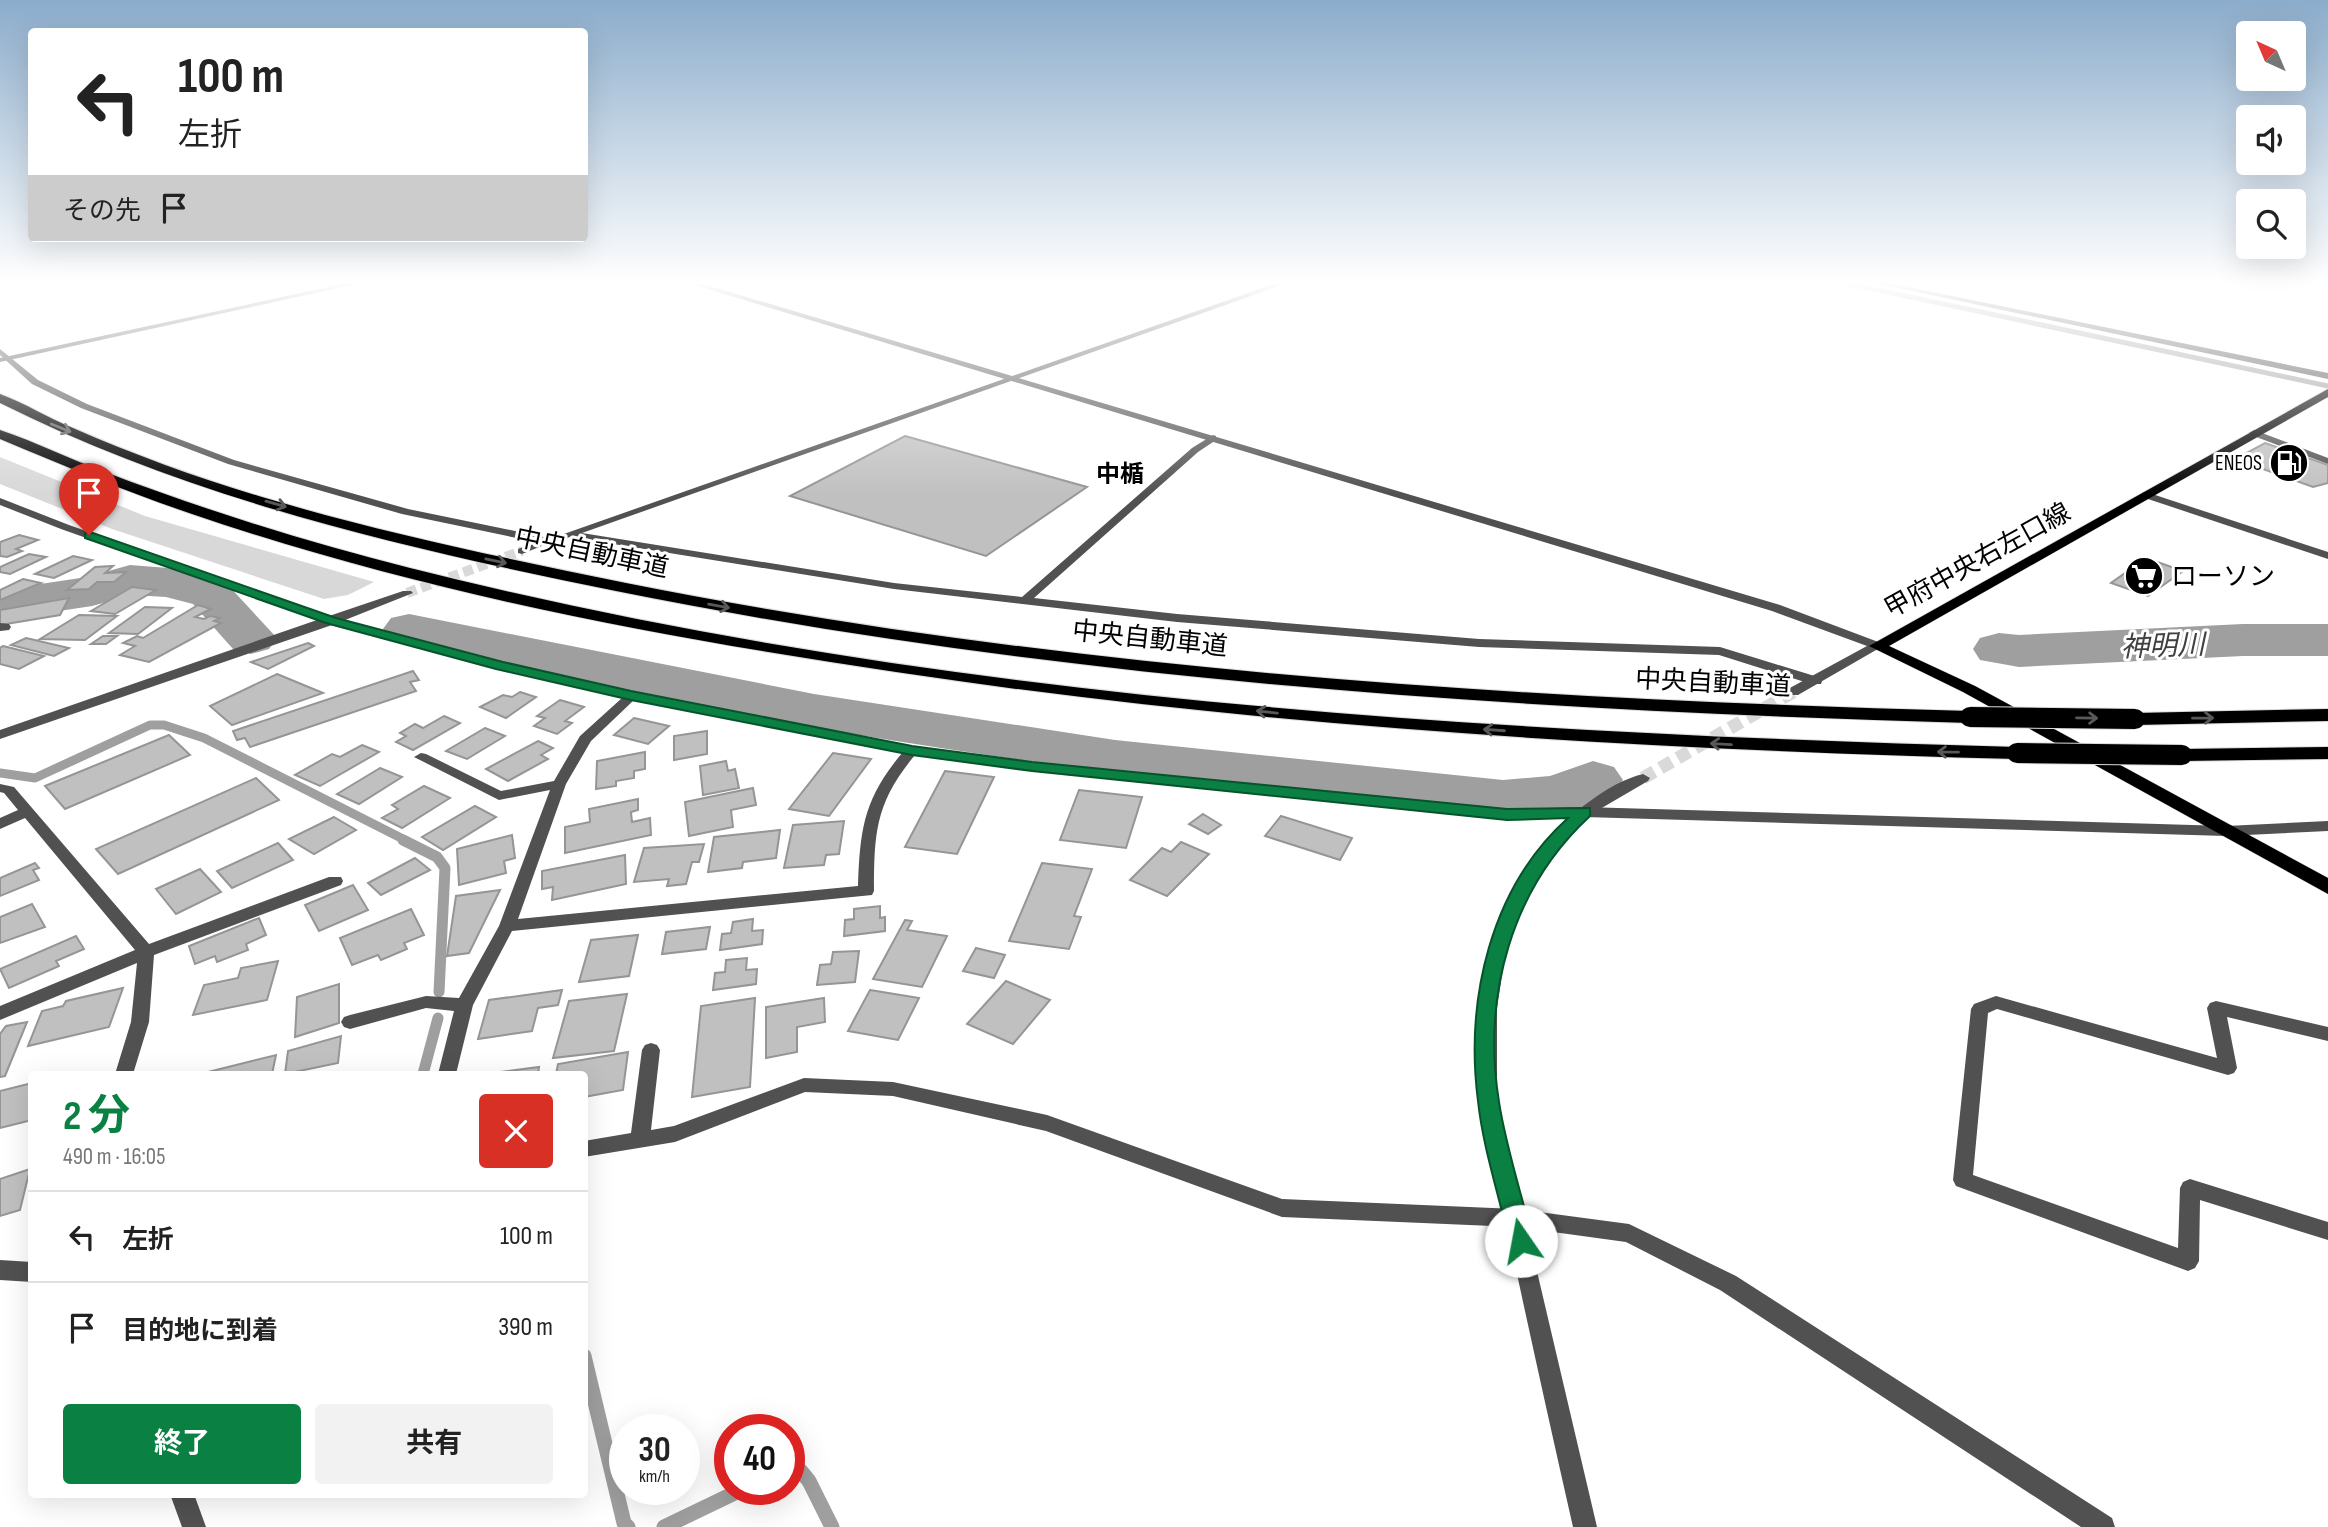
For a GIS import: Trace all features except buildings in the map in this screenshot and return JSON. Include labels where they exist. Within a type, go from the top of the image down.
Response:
[{"type":"highway","name":"中央自動車道","points":[[0,398],[35,417],[122,452],[222,488],[335,522],[611,586],[773,615],[1132,665],[1341,685],[1596,704],[1784,713],[2135,719],[2328,715]]},
{"type":"highway","points":[[0,434],[80,470],[184,507],[424,577],[635,623],[924,671],[1125,698],[1363,721],[1794,748],[2017,754],[2328,753]]},
{"type":"main road","name":"甲府中央右左口線","points":[[1877,646],[2328,393]]},
{"type":"main road","name":"甲府中央右左口線","points":[[1877,646],[1969,689],[2328,887]]},
{"type":"street","points":[[2,356],[20,352]]},
{"type":"street","points":[[925,352],[1762,604],[1877,646]]},
{"type":"street","points":[[522,551],[1090,352]]},
{"type":"street","points":[[2213,352],[2328,376]]},
{"type":"street","points":[[2,356],[35,382],[85,406],[230,462],[406,512],[548,541]]},
{"type":"street","points":[[2254,433],[2328,461]]},
{"type":"street","points":[[1024,601],[1195,450],[1213,438]]},
{"type":"street","points":[[2146,495],[2328,556]]},
{"type":"street","points":[[0,501],[65,527],[183,566],[331,621],[501,666],[631,696],[912,750],[1032,766],[1507,814],[1584,812],[2226,831],[2328,826]]},
{"type":"street","points":[[569,534],[894,586],[1177,618],[1479,643],[1720,651],[1816,681]]},
{"type":"street","points":[[0,735],[407,593]]},
{"type":"street","points":[[1793,692],[1877,646]]},
{"type":"street","points":[[448,1071],[464,1005],[507,926],[559,785],[584,739],[631,696]]},
{"type":"street","points":[[507,926],[866,891],[867,830],[879,795],[912,750]]},
{"type":"street","points":[[421,757],[499,796],[559,785]]},
{"type":"street","points":[[1585,1527],[1488,1101],[1485,1029],[1493,962],[1506,922],[1525,882],[1557,837],[1584,812],[1643,778]]},
{"type":"street","points":[[0,788],[9,790],[146,952],[140,1023],[125,1071]]},
{"type":"street","points":[[0,824],[27,812]]},
{"type":"street","points":[[0,1013],[146,952],[335,881]]},
{"type":"street","points":[[350,1022],[426,1002],[464,1005]]},
{"type":"street","points":[[2328,1034],[2216,1008],[2228,1068],[1996,1002],[1980,1009],[1963,1180],[2188,1261],[2190,1188],[2328,1231]]},
{"type":"street","points":[[640,1140],[651,1050]]},
{"type":"street","points":[[588,1148],[675,1134],[804,1085],[893,1089],[1047,1123],[1282,1208],[1516,1218],[1629,1233],[1728,1283],[2103,1527]]},
{"type":"street","points":[[0,1270],[28,1272]]},
{"type":"street","points":[[183,1498],[194,1527]]},
{"type":"shaded area","points":[[0,457],[145,516],[374,582],[348,595],[324,599],[112,529],[0,484]]},
{"type":"waterway","points":[[2170,352],[2328,386]]},
{"type":"waterway","name":"神明川","points":[[0,605],[92,591],[130,580],[168,583],[210,594],[251,638]]},
{"type":"waterway","name":"神明川","points":[[409,629],[571,664],[814,711],[1115,758],[1503,799],[1560,794],[1593,780]]},
{"type":"waterway","name":"神明川","points":[[1999,649],[2019,651],[2243,640],[2328,640]]},
{"type":"waterway","points":[[0,773],[35,778],[150,725],[164,725],[204,738],[407,841]]},
{"type":"waterway","points":[[403,840],[437,857],[445,868],[439,992]]},
{"type":"waterway","points":[[424,1071],[438,1018]]},
{"type":"waterway","points":[[588,1373],[624,1523],[628,1527]]},
{"type":"waterway","points":[[805,1476],[832,1527]]},
{"type":"waterway","points":[[664,1527],[714,1503]]},
{"type":"tunnel","points":[[407,593],[522,551]]},
{"type":"tunnel","points":[[1643,778],[1793,692]]},
{"type":"place","name":"ENEOS","points":[[2289,463]]},
{"type":"place","name":"ローソン","points":[[2144,576]]},
{"type":"district","name":"中楯","points":[[1120,474]]},
{"type":"route","points":[[89,535],[183,566],[331,621],[501,666],[631,696],[912,750],[1032,766],[1507,814],[1584,812],[1557,837],[1525,882],[1506,922],[1493,962],[1485,1029],[1488,1101],[1521,1241]]}]
